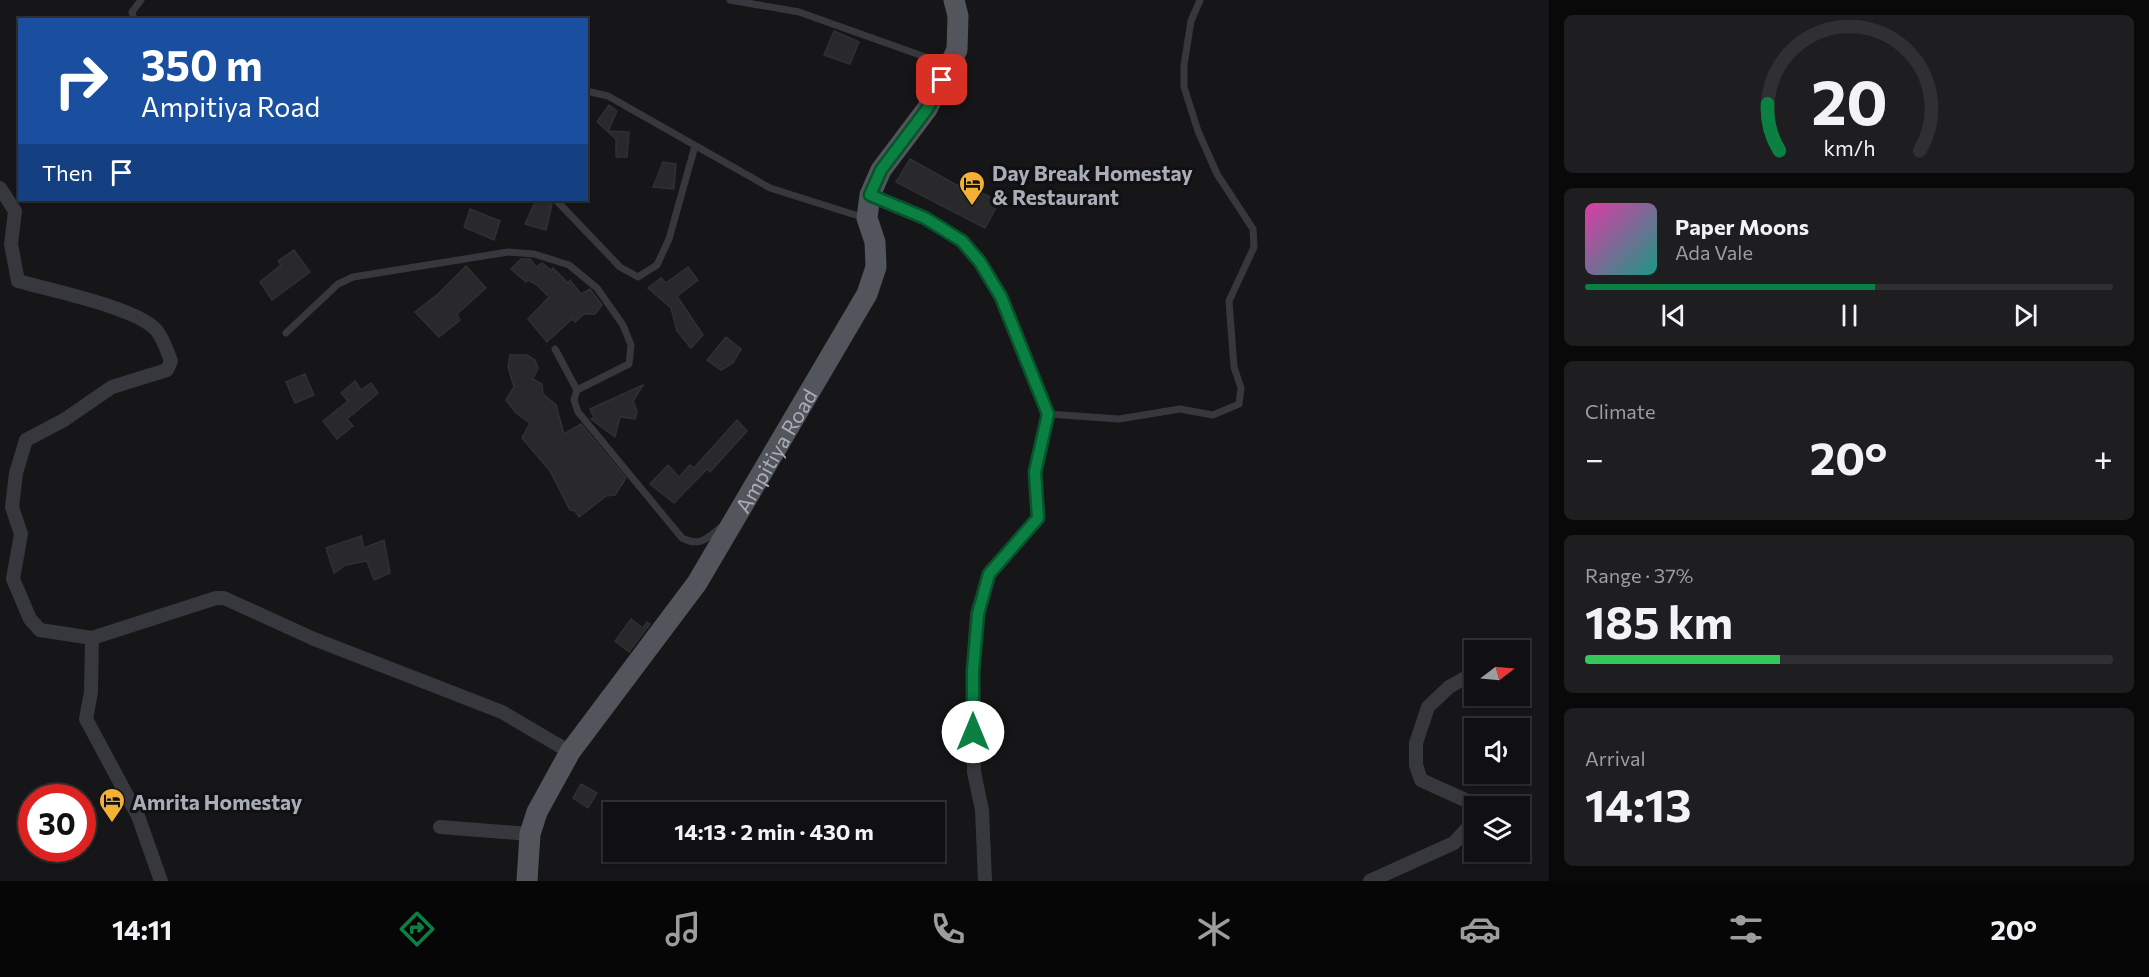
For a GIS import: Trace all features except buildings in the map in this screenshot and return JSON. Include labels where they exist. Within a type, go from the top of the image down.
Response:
[{"type":"main road","name":"Ampitiya Road","points":[[527,881],[530,834],[537,812],[570,752],[697,583],[867,294],[876,267],[875,242],[867,218],[870,195],[881,170],[927,109],[957,50],[958,16],[954,0]]},
{"type":"street","points":[[0,188],[15,211],[11,244],[18,281],[123,310],[156,330],[171,361],[167,370],[112,387],[64,420],[26,440],[16,473],[12,507],[21,534],[13,579],[30,619],[40,630],[92,638],[216,598],[224,598],[314,639],[502,712],[570,752]]},
{"type":"street","points":[[870,195],[925,218],[962,241],[980,262],[1001,297],[1048,414],[1035,472],[1038,518],[989,574],[978,614],[973,671],[974,772],[982,810],[985,881]]},
{"type":"street","points":[[92,638],[91,692],[86,719],[138,816],[161,881]]},
{"type":"street","points":[[1371,881],[1454,843],[1473,822],[1474,804],[1421,780],[1416,765],[1416,743],[1428,707],[1449,687],[1464,679]]},
{"type":"street","points":[[440,827],[530,834]]},
{"type":"lane","points":[[134,18],[132,12],[141,0]]},
{"type":"lane","points":[[730,0],[799,12],[949,65]]},
{"type":"lane","points":[[1048,414],[1119,419],[1180,409],[1213,415],[1239,404],[1241,387],[1234,367],[1229,302],[1254,248],[1253,230],[1216,174],[1198,131],[1184,87],[1184,65],[1191,21],[1200,0]]},
{"type":"lane","points":[[588,91],[608,96],[770,188],[867,218]]},
{"type":"lane","points":[[557,201],[620,267],[638,277],[657,265],[669,239],[695,146]]},
{"type":"lane","points":[[286,333],[338,284],[353,277],[508,252],[534,254],[569,264],[597,288],[623,325],[632,345],[629,364],[577,390]]},
{"type":"lane","points":[[555,349],[577,390],[574,400],[578,412],[682,538],[691,542],[702,541],[739,514]]},
{"type":"place","name":"Day Break Homestay & Restaurant","points":[[972,207]]},
{"type":"place","name":"Amrita Homestay","points":[[112,824]]},
{"type":"route","points":[[942,80],[927,109],[881,170],[870,195],[925,218],[962,241],[980,262],[1001,297],[1048,414],[1035,472],[1038,518],[989,574],[978,614],[973,671],[973,732]]}]
